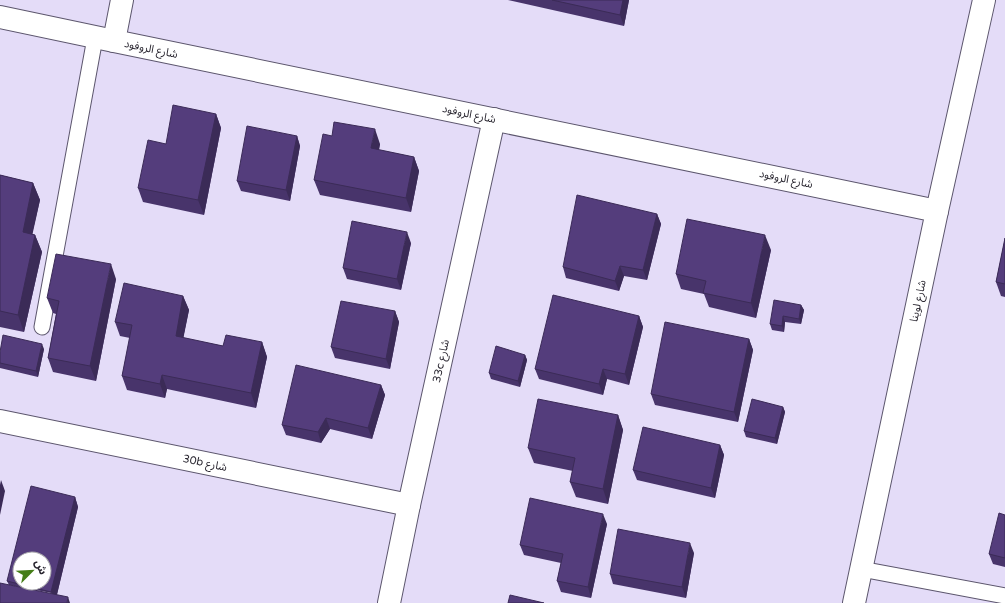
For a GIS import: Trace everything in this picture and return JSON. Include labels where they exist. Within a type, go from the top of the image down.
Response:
[{"type":"street","points":[[105,40],[122,0]]},
{"type":"street","name":"شارع لوينا","points":[[854,603],[937,210],[984,0]]},
{"type":"street","name":"شارع الروفود","points":[[0,17],[105,40],[937,210]]},
{"type":"street","name":"33c شارع","points":[[389,603],[409,505],[494,119]]},
{"type":"street","name":"30b شارع","points":[[0,421],[409,505]]},
{"type":"lane","points":[[42,327],[105,40]]},
{"type":"lane","points":[[861,569],[1005,596]]},
{"type":"building","points":[[552,0],[623,0],[620,15]]},
{"type":"building","points":[[173,105],[216,114],[198,200],[138,188],[148,140],[166,144]]},
{"type":"building","points":[[334,122],[375,129],[371,148],[414,157],[406,198],[314,180],[323,134],[332,136]]},
{"type":"building","points":[[247,126],[297,136],[286,190],[237,181]]},
{"type":"building","points":[[0,175],[33,183],[23,232],[35,235],[18,315],[0,311]]},
{"type":"building","points":[[577,195],[657,214],[643,270],[620,266],[615,281],[563,267]]},
{"type":"building","points":[[687,219],[765,235],[751,303],[703,293],[706,281],[676,274]]},
{"type":"building","points":[[352,221],[407,232],[397,279],[343,268]]},
{"type":"building","points":[[1005,238],[1005,284],[996,282]]},
{"type":"building","points":[[56,254],[111,264],[90,366],[48,358],[59,301],[47,298]]},
{"type":"building","points":[[124,283],[183,296],[176,336],[223,346],[226,335],[262,342],[251,393],[162,375],[160,384],[122,376],[132,325],[115,322]]},
{"type":"building","points":[[553,295],[639,316],[625,374],[603,369],[599,384],[535,369]]},
{"type":"building","points":[[774,300],[801,305],[799,319],[783,316],[782,326],[770,324]]},
{"type":"building","points":[[341,301],[395,311],[386,359],[331,347]]},
{"type":"building","points":[[665,322],[749,339],[734,412],[651,394]]},
{"type":"building","points":[[3,335],[42,344],[36,371],[0,363]]},
{"type":"building","points":[[496,346],[525,355],[518,381],[489,373]]},
{"type":"building","points":[[296,365],[381,385],[368,428],[326,418],[318,432],[282,425]]},
{"type":"building","points":[[538,399],[618,415],[603,489],[570,482],[575,458],[528,448]]},
{"type":"building","points":[[752,399],[783,407],[775,438],[744,431]]},
{"type":"building","points":[[643,427],[720,445],[711,488],[633,470]]},
{"type":"building","points":[[31,486],[75,497],[52,588],[52,551],[15,551]]},
{"type":"building","points":[[530,498],[603,514],[588,587],[557,581],[563,554],[520,545]]},
{"type":"building","points":[[999,513],[1005,515],[1005,558],[989,554]]},
{"type":"building","points":[[618,529],[690,543],[682,587],[610,574]]},
{"type":"building","points":[[12,561],[12,582],[7,581]]},
{"type":"building","points":[[0,583],[12,585],[12,591],[39,591],[68,597],[67,603],[0,603]]},
{"type":"building","points":[[510,595],[544,603],[508,603]]}]
